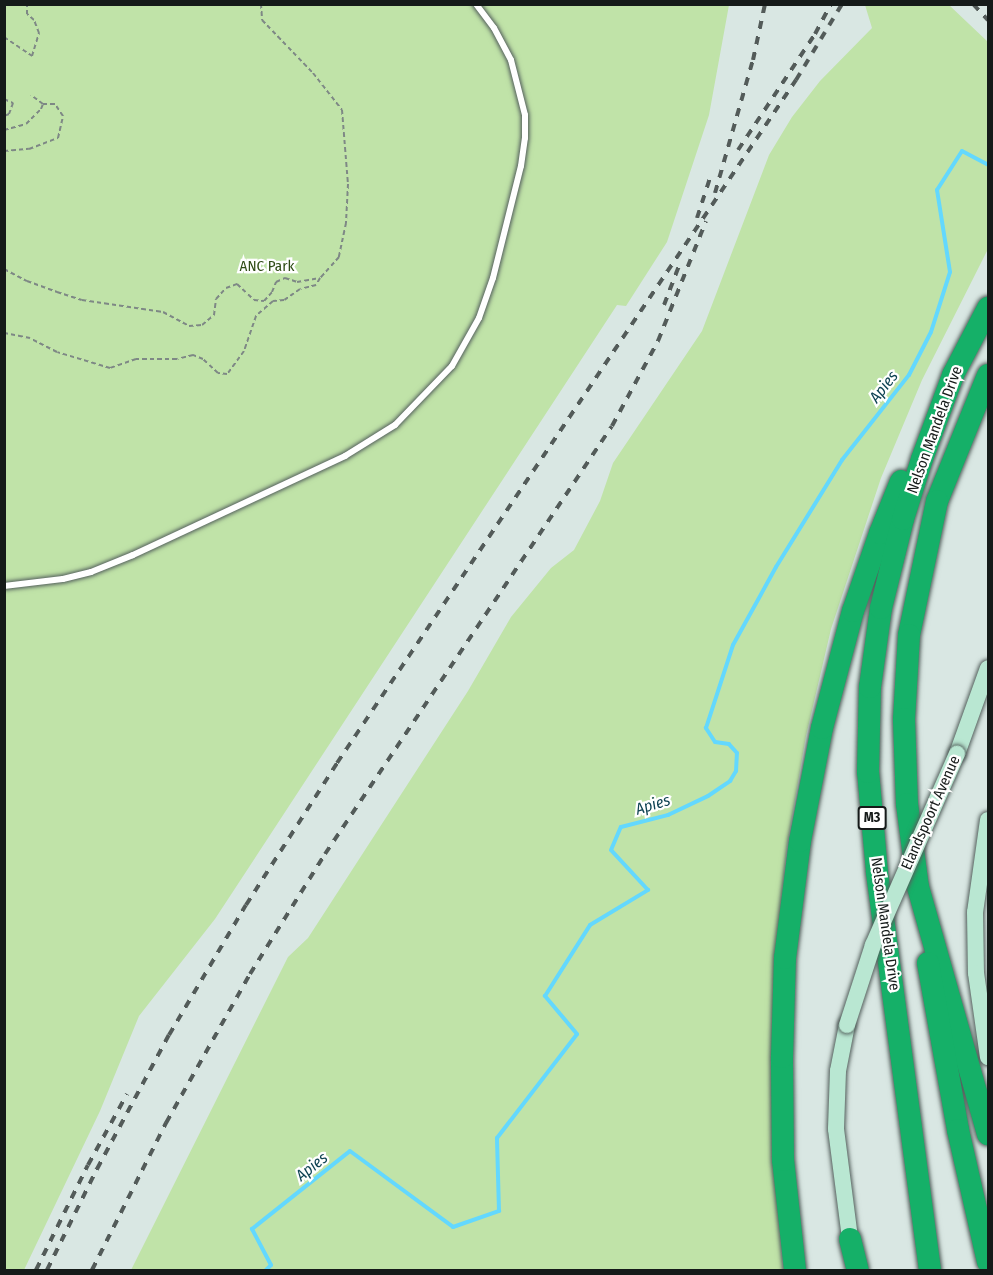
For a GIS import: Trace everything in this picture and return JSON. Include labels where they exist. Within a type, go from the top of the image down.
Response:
[{"type":"highway","name":"Nelson Mandela Drive","points":[[930,1270],[877,872],[868,772],[870,687],[881,608],[903,519],[953,375],[988,308]]},
{"type":"highway","points":[[795,1270],[783,1160],[782,1057],[785,958],[800,841],[822,728],[854,611],[880,533],[911,458],[953,375]]},
{"type":"highway","name":"Nelson Mandela Drive","points":[[988,375],[977,397],[938,501],[909,635],[904,740],[907,804],[918,887],[988,1134]]},
{"type":"highway","points":[[918,887],[936,1017],[958,1130],[988,1262]]},
{"type":"highway","points":[[850,1239],[858,1270]]},
{"type":"main road","name":"Elandspoort Avenue","points":[[850,1239],[836,1129],[838,1071],[847,1025],[873,945],[957,754],[988,668]]},
{"type":"main road","points":[[988,820],[975,912],[976,973],[988,1057]]},
{"type":"lane","points":[[4,586],[63,579],[101,568],[345,456],[395,425],[452,366],[478,318],[493,278],[521,166],[525,138],[522,103],[511,60],[494,28],[476,4]]},
{"type":"path","points":[[4,37],[32,56],[39,33],[34,20],[27,14],[27,4]]},
{"type":"path","points":[[4,333],[30,338],[57,352],[110,368],[136,359],[177,359],[194,355],[203,359],[218,373],[227,374],[244,351],[256,316],[273,301],[284,300],[300,289],[316,285],[339,257],[346,223],[348,184],[342,110],[313,73],[262,20],[261,4]]},
{"type":"path","points":[[4,151],[29,148],[58,138],[63,116],[55,104],[42,104],[31,94]]},
{"type":"path","points":[[4,99],[13,103],[9,114],[4,116]]},
{"type":"path","points":[[4,130],[26,124],[42,104]]},
{"type":"path","points":[[4,269],[27,282],[82,300],[163,312],[189,326],[202,325],[214,315],[216,299],[226,288],[237,284],[254,300],[264,301],[272,292],[276,282],[285,278],[297,282],[320,278]]},
{"type":"green space","name":"ANC Park","points":[[5,5],[729,5],[709,115],[667,242],[626,306],[617,305],[215,919],[139,1016],[100,1111],[24,1270],[5,1270]]},
{"type":"green space","points":[[865,5],[949,5],[988,42],[988,249],[922,380],[881,478],[831,629],[806,736],[787,846],[775,957],[775,1181],[783,1270],[131,1270],[288,957],[308,938],[468,691],[511,617],[551,568],[574,550],[600,501],[613,463],[702,331],[769,155],[792,117],[820,81],[872,28]]},
{"type":"waterway","name":"Apies","points":[[266,1270],[271,1265],[252,1229],[350,1151],[453,1227],[499,1211],[497,1138],[577,1034],[545,996],[590,925],[648,890],[611,850],[621,827],[668,815],[708,796],[730,781],[736,771],[737,753],[729,744],[715,742],[706,728],[733,645],[776,567],[842,460],[909,375],[931,332],[950,272],[937,190],[962,151],[988,165]]},
{"type":"railway","points":[[715,193],[753,60],[765,4]]},
{"type":"railway","points":[[738,150],[815,34],[831,4]]},
{"type":"railway","points":[[47,1270],[97,1169],[169,1035],[246,905],[337,763],[796,80],[842,4]]},
{"type":"railway","points":[[973,4],[988,20]]},
{"type":"railway","points":[[697,218],[711,175]]},
{"type":"railway","points":[[92,1270],[166,1123],[250,974],[325,854],[612,426],[658,341],[706,221]]},
{"type":"railway","points":[[664,305],[680,263]]},
{"type":"railway","points":[[36,1270],[88,1165],[127,1094]]}]
